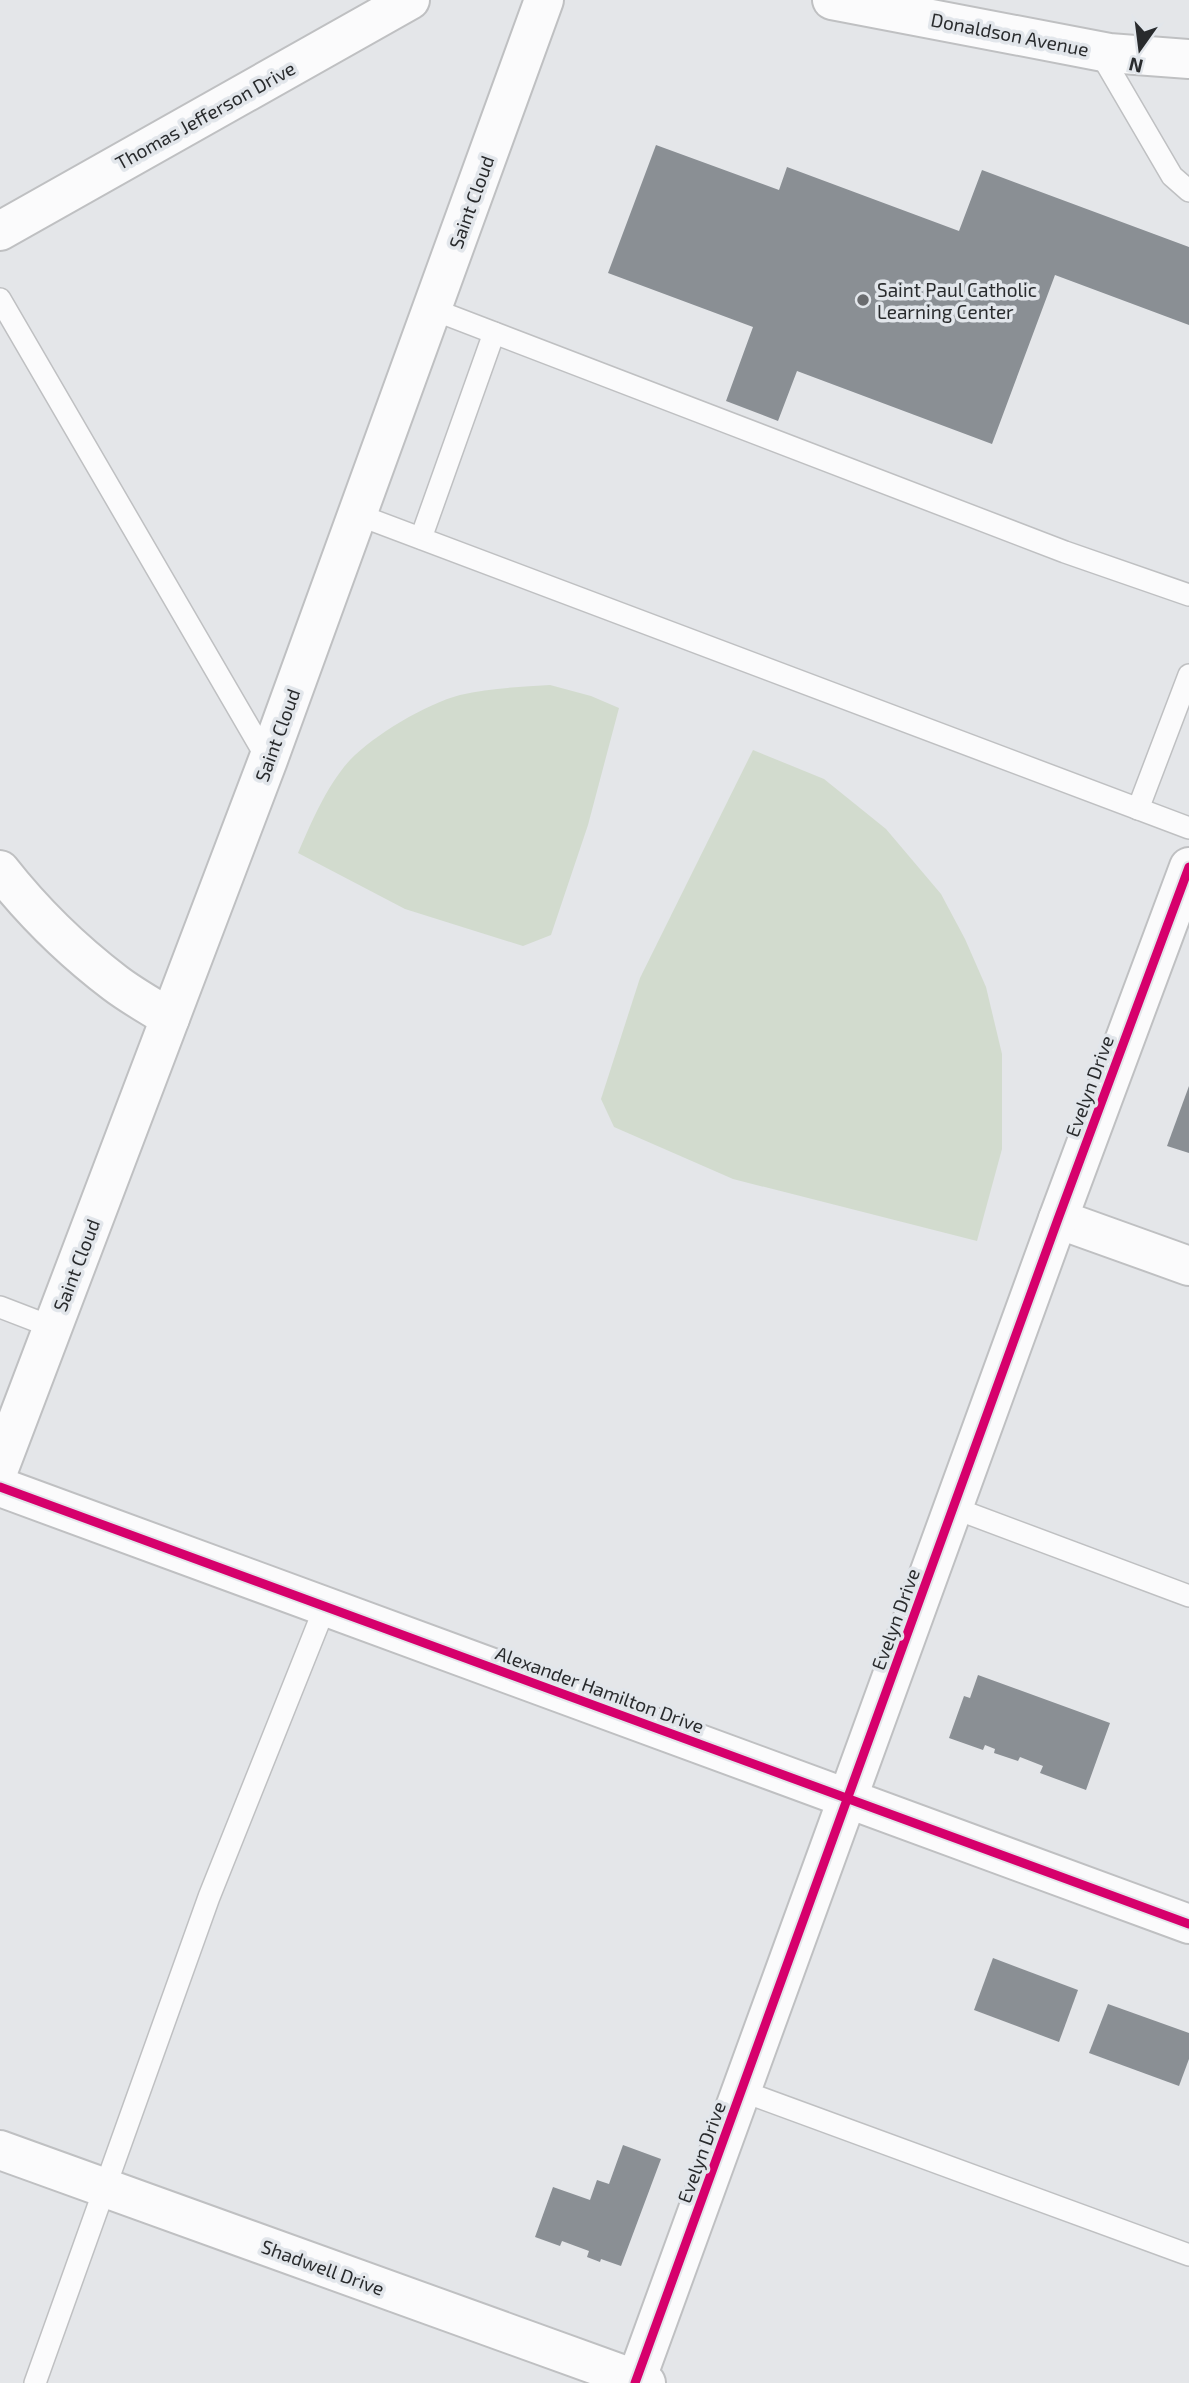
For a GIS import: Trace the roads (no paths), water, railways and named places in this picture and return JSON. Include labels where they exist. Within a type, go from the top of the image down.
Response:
[{"type":"street","name":"Thomas Jefferson Drive","points":[[0,231],[410,0]]},
{"type":"street","name":"Saint Cloud","points":[[0,1466],[268,760],[544,0]]},
{"type":"street","name":"Donaldson Avenue","points":[[832,0],[1099,51],[1189,59]]},
{"type":"street","name":"Evelyn Drive","points":[[639,2382],[1059,1219],[1179,922],[1189,867]]},
{"type":"street","points":[[0,870],[72,947],[117,985],[170,1018]]},
{"type":"street","points":[[1059,1219],[1189,1266]]},
{"type":"street","name":"Alexander Hamilton Drive","points":[[0,1487],[1189,1924]]},
{"type":"street","name":"Shadwell Drive","points":[[0,2150],[639,2382]]},
{"type":"lane","points":[[1099,51],[1172,176],[1189,191]]},
{"type":"lane","points":[[0,299],[268,760]]},
{"type":"lane","points":[[432,309],[1065,552],[1189,596]]},
{"type":"lane","points":[[421,538],[494,333]]},
{"type":"lane","points":[[356,513],[1189,828]]},
{"type":"lane","points":[[1138,809],[1189,675]]},
{"type":"lane","points":[[0,1307],[52,1327]]},
{"type":"lane","points":[[954,1508],[1189,1596]]},
{"type":"lane","points":[[35,2383],[209,1897],[326,1607]]},
{"type":"lane","points":[[742,2091],[1189,2255]]},
{"type":"place","name":"Saint Paul Catholic Learning Center","points":[[863,300]]}]
